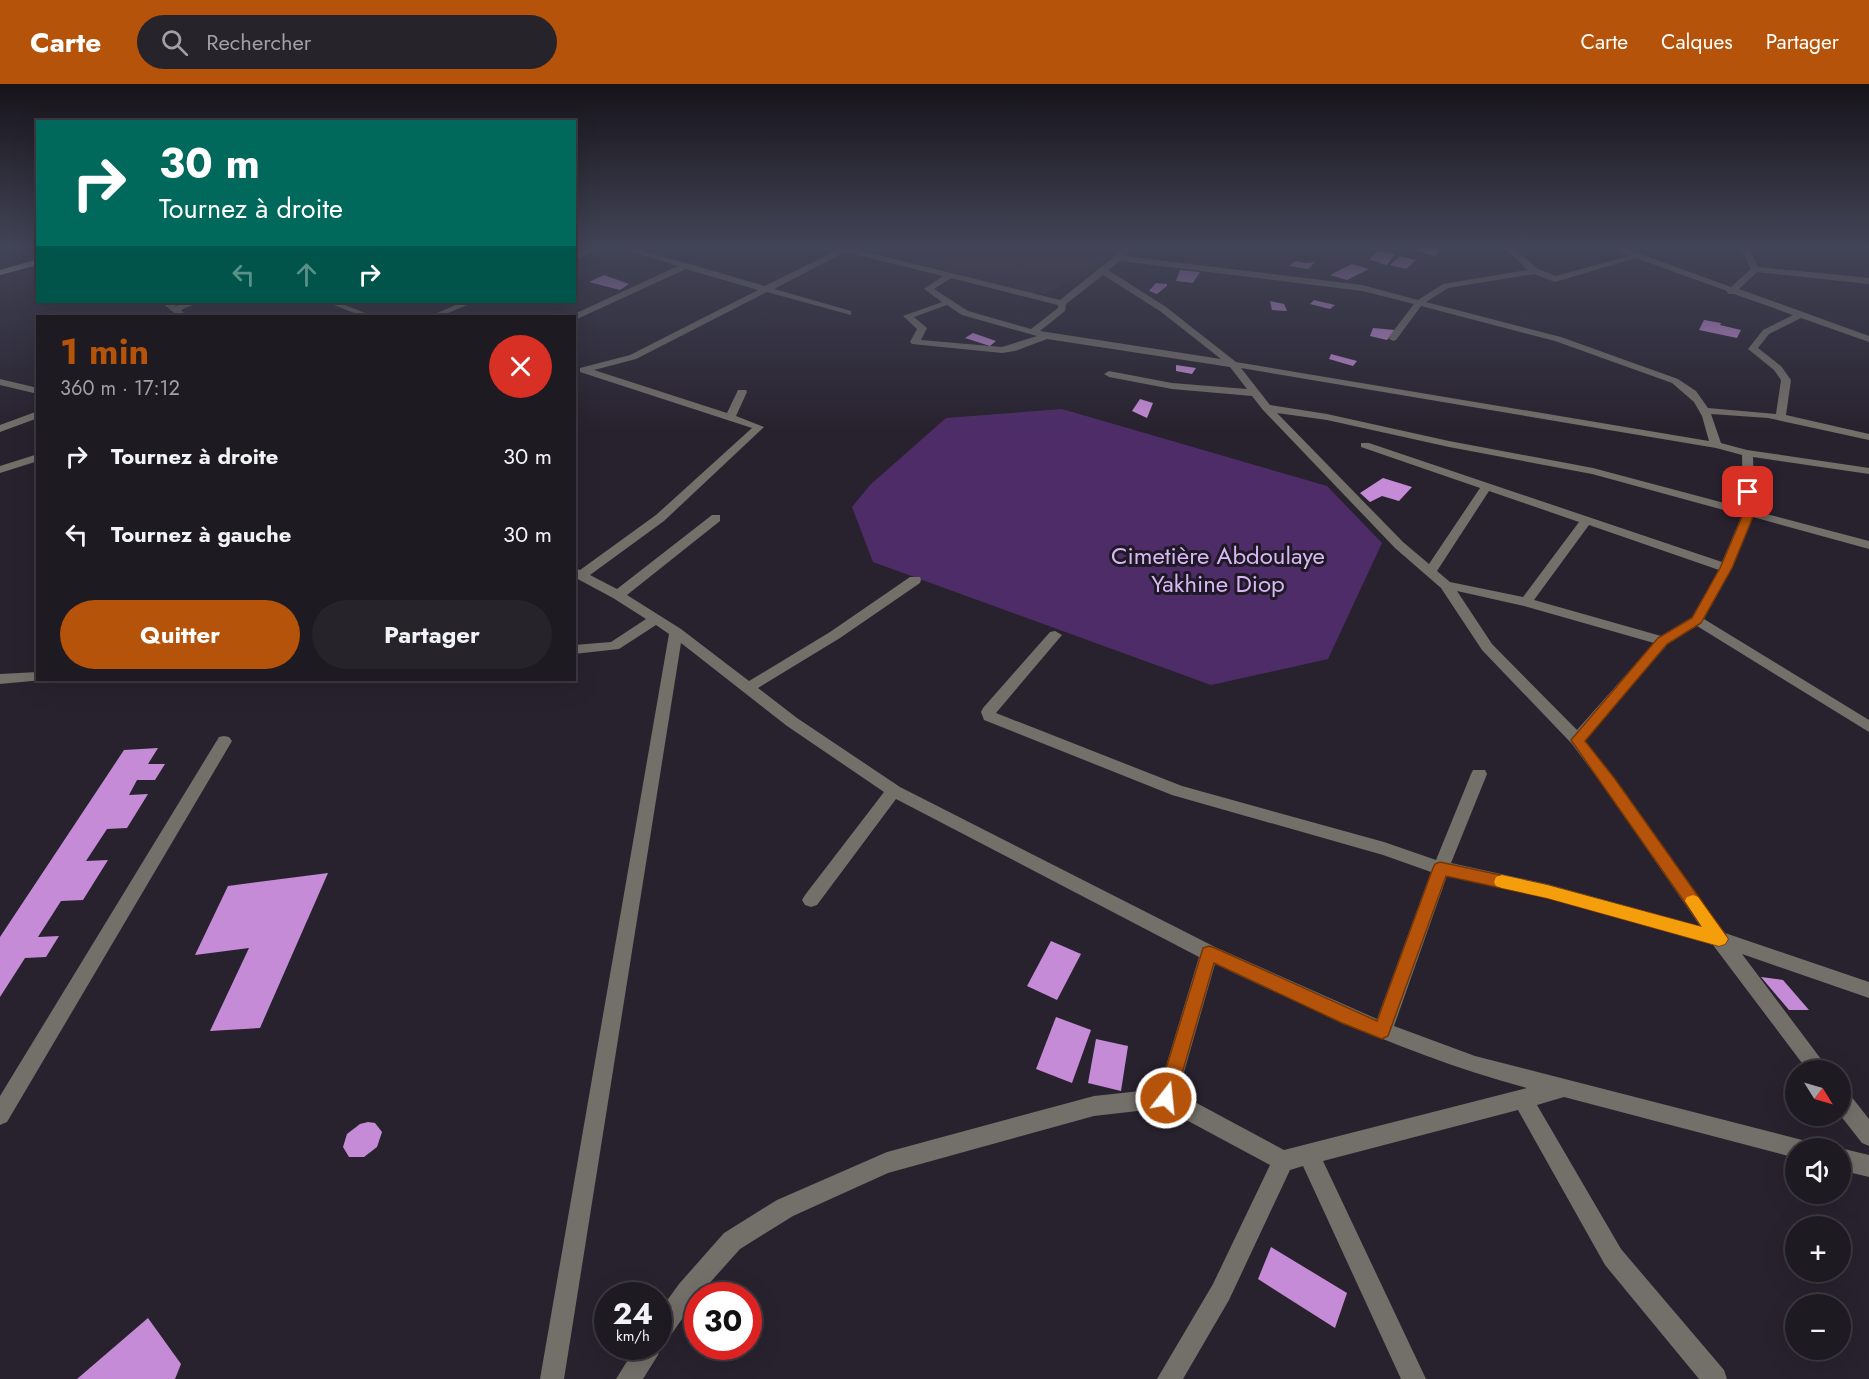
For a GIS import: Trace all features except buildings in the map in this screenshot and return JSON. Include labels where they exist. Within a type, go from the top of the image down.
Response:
[{"type":"street","points":[[348,308],[366,315]]},
{"type":"street","points":[[437,315],[453,308]]},
{"type":"street","points":[[576,316],[593,308]]},
{"type":"street","points":[[579,371],[633,357],[728,308]]},
{"type":"street","points":[[832,308],[848,313]]},
{"type":"street","points":[[930,308],[907,316],[921,328],[915,342],[1002,350],[1012,349],[1046,336]]},
{"type":"street","points":[[959,308],[966,313],[1046,336],[1233,364],[1716,445],[1747,453],[1869,471]]},
{"type":"street","points":[[1033,332],[1062,308]]},
{"type":"street","points":[[1162,308],[1233,364],[1268,408],[1399,545],[1446,585],[1487,647],[1577,740],[1610,783],[1719,939],[1812,1060]]},
{"type":"street","points":[[1393,338],[1415,308]]},
{"type":"street","points":[[1440,308],[1558,339],[1675,381],[1686,387],[1706,411],[1716,445]]},
{"type":"street","points":[[1780,308],[1869,339]]},
{"type":"street","points":[[1781,417],[1786,380],[1778,368],[1753,349],[1756,340],[1799,315]]},
{"type":"street","points":[[579,371],[759,427],[660,518],[578,574],[618,595],[676,632],[792,722],[894,791],[1209,953],[1348,1018],[1476,1065],[1785,1144]]},
{"type":"street","points":[[1109,374],[1173,386],[1255,393]]},
{"type":"street","points":[[0,382],[36,391]]},
{"type":"street","points":[[730,417],[742,392]]},
{"type":"street","points":[[1268,408],[1327,417],[1449,444],[1593,471],[1869,544]]},
{"type":"street","points":[[1706,411],[1738,410],[1781,417],[1869,437]]},
{"type":"street","points":[[0,429],[36,415]]},
{"type":"street","points":[[1365,444],[1726,568]]},
{"type":"street","points":[[1577,740],[1663,641],[1696,620],[1726,568],[1749,512],[1747,453]]},
{"type":"street","points":[[0,470],[36,458]]},
{"type":"street","points":[[1430,572],[1487,486]]},
{"type":"street","points":[[618,595],[716,518]]},
{"type":"street","points":[[1526,602],[1587,519]]},
{"type":"street","points":[[748,688],[835,635],[915,580]]},
{"type":"street","points":[[1446,585],[1526,602],[1663,641]]},
{"type":"street","points":[[576,650],[614,646],[656,620]]},
{"type":"street","points":[[1696,620],[1869,727]]},
{"type":"street","points":[[552,1379],[676,632]]},
{"type":"street","points":[[1055,635],[988,712],[989,716],[1178,791],[1384,849],[1440,868],[1547,891],[1719,939],[1869,990]]},
{"type":"street","points":[[0,679],[36,677]]},
{"type":"street","points":[[0,1115],[224,741]]},
{"type":"street","points":[[1382,1031],[1440,868],[1479,774]]},
{"type":"street","points":[[811,900],[894,791]]},
{"type":"street","points":[[1166,1098],[1209,953]]},
{"type":"street","points":[[672,1314],[687,1292],[732,1241],[785,1208],[887,1163],[1094,1106],[1166,1098],[1283,1161],[1566,1088]]},
{"type":"street","points":[[1522,1098],[1613,1257],[1715,1379]]},
{"type":"street","points":[[1851,1112],[1869,1136]]},
{"type":"street","points":[[1308,1154],[1414,1379]]},
{"type":"street","points":[[1169,1379],[1221,1292],[1283,1161]]},
{"type":"street","points":[[1851,1162],[1869,1166]]},
{"type":"street","points":[[628,1379],[641,1360]]},
{"type":"green space","name":"Cimetière Abdoulaye Yakhine Diop","points":[[1062,409],[1327,486],[1382,543],[1328,659],[1211,685],[873,562],[852,507],[870,485],[946,418]]},
{"type":"slow traffic","points":[[1502,882],[1547,891],[1719,939],[1693,901]]},
{"type":"route","points":[[1166,1098],[1209,953],[1348,1018],[1382,1031],[1440,868],[1547,891],[1719,939],[1610,783],[1577,740],[1663,641],[1696,620],[1726,568],[1749,512],[1748,492]]}]
